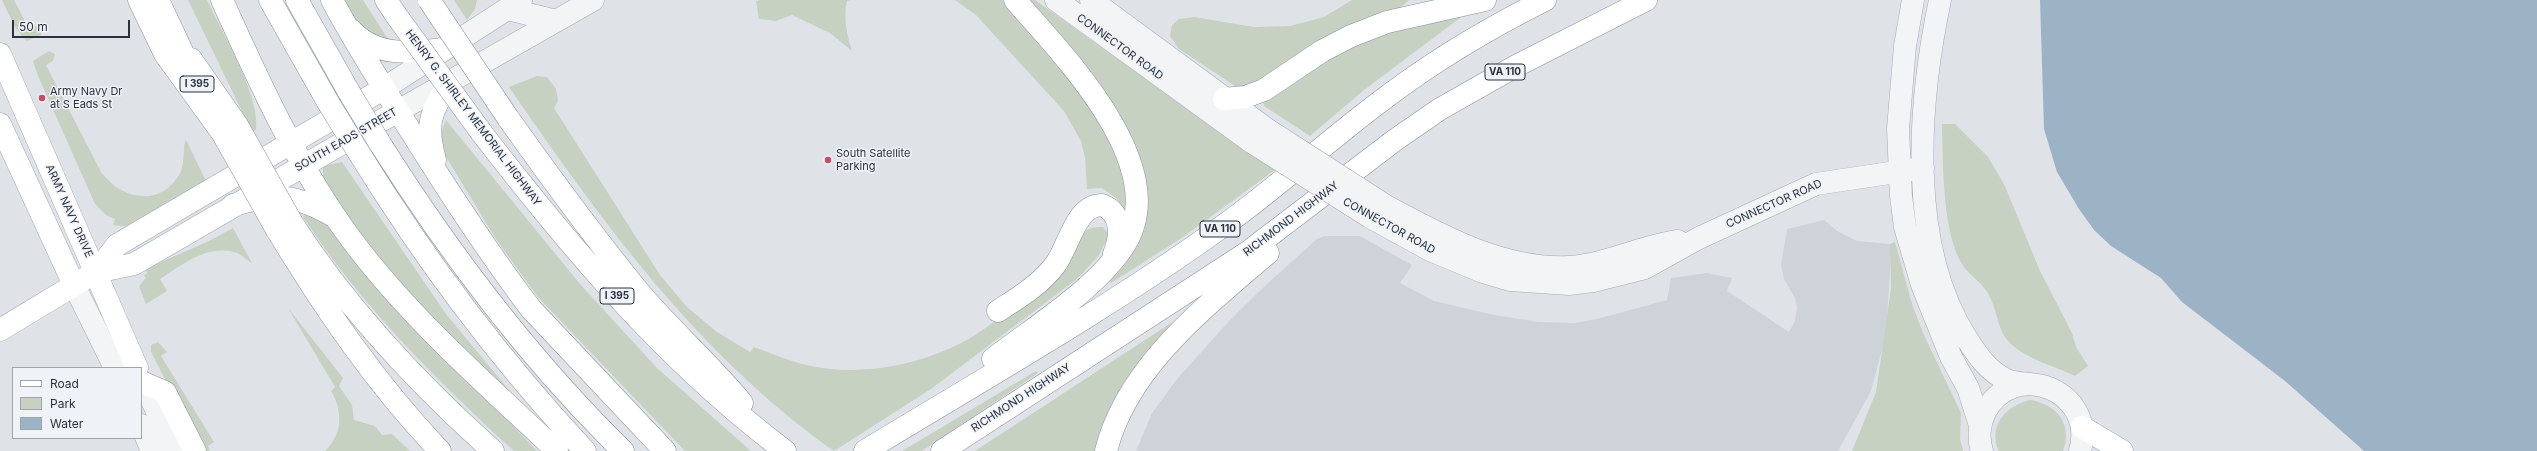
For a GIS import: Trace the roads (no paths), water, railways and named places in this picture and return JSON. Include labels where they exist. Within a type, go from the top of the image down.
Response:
[{"type":"main road","points":[[139,0],[165,54],[230,129]]},
{"type":"main road","name":"I 395","points":[[158,0],[174,34],[230,129],[284,226],[310,284],[361,358],[392,398],[440,451]]},
{"type":"main road","points":[[222,0],[292,144],[337,218],[369,261],[429,329],[557,451]]},
{"type":"main road","points":[[270,0],[329,104],[410,233],[461,305],[521,380],[585,451]]},
{"type":"main road","points":[[297,0],[379,142],[424,212],[476,284],[563,388],[623,451]]},
{"type":"main road","points":[[332,0],[383,88],[477,236],[531,309],[665,451]]},
{"type":"main road","points":[[429,0],[508,118],[556,185],[640,292],[715,371],[779,446]]},
{"type":"main road","points":[[900,430],[1079,293],[1110,264],[1125,245],[1137,217],[1137,193],[1132,169],[1117,134],[1100,106],[1071,66],[1015,0]]},
{"type":"main road","points":[[1224,99],[1245,97],[1264,90],[1322,51],[1351,36],[1387,22],[1486,0]]},
{"type":"main road","name":"VA 110","points":[[865,451],[1166,265],[1236,217],[1346,128],[1414,77],[1486,31],[1545,0]]},
{"type":"main road","name":"RICHMOND HIGHWAY","points":[[942,451],[1248,252],[1371,157],[1417,124],[1464,94],[1646,0]]},
{"type":"main road","name":"HENRY G. SHIRLEY MEMORIAL HIGHWAY","points":[[391,7],[481,132],[569,241],[651,333],[712,392],[779,446]]},
{"type":"main road","points":[[343,21],[361,39],[378,48],[416,53],[443,49]]},
{"type":"main road","name":"ARMY NAVY DRIVE","points":[[0,54],[136,367]]},
{"type":"main road","points":[[440,178],[430,141],[429,125],[435,107],[449,84]]},
{"type":"main road","name":"SOUTH EADS STREET","points":[[96,272],[117,245],[292,144],[383,88]]},
{"type":"main road","name":"SOUTH EADS STREET","points":[[0,330],[96,272],[134,264],[303,164],[398,111]]},
{"type":"main road","points":[[0,124],[74,285]]},
{"type":"main road","points":[[1106,451],[1123,403],[1144,373],[1162,352],[1208,306],[1371,157]]},
{"type":"main road","points":[[233,205],[262,197],[280,197],[306,203],[337,218]]},
{"type":"main road","points":[[998,311],[1034,287],[1055,265],[1082,215],[1094,205],[1107,206],[1117,221],[1119,238],[1110,264]]},
{"type":"main road","points":[[284,226],[322,268],[380,339],[432,393],[493,451]]},
{"type":"main road","points":[[142,379],[165,392],[195,451]]},
{"type":"main road","points":[[2082,427],[2122,451]]},
{"type":"street","name":"SOUTH EADS STREET","points":[[398,111],[449,84],[593,0]]},
{"type":"street","name":"CONNECTOR ROAD","points":[[1056,0],[1260,137],[1378,212],[1430,250],[1469,267],[1510,280],[1569,284],[1593,282],[1645,268],[1699,238],[1816,184],[1923,168]]},
{"type":"street","name":"CONNECTOR ROAD","points":[[1091,0],[1224,99],[1260,137]]},
{"type":"street","points":[[1913,0],[1901,77],[1899,171],[1905,227],[1922,285],[1951,357],[1968,388],[1980,425],[1982,451]]},
{"type":"street","points":[[1940,0],[1930,49],[1926,79],[1923,168],[1927,218],[1939,277],[1955,319],[1976,354],[1989,368],[2008,380],[2048,387],[2064,396],[2076,410],[2082,427],[2080,451]]},
{"type":"street","name":"SOUTH EADS STREET","points":[[383,88],[510,3]]},
{"type":"street","points":[[510,3],[556,21]]},
{"type":"street","points":[[510,3],[527,39]]},
{"type":"street","points":[[74,285],[115,367]]},
{"type":"street","name":"ARMY NAVY DRIVE","points":[[142,380],[175,451]]},
{"type":"street","points":[[1980,425],[1988,406],[2002,392],[2011,388],[2030,384]]},
{"type":"street","points":[[142,427],[152,451]]},
{"type":"water","points":[[2040,0],[2537,0],[2537,451],[2364,451],[2285,381],[2182,302],[2161,278],[2111,246],[2094,230],[2079,209],[2057,172],[2044,129]]},
{"type":"place","name":"Army Navy Dr at S Eads St","points":[[42,98]]},
{"type":"place","name":"South Satellite Parking","points":[[828,160]]}]
